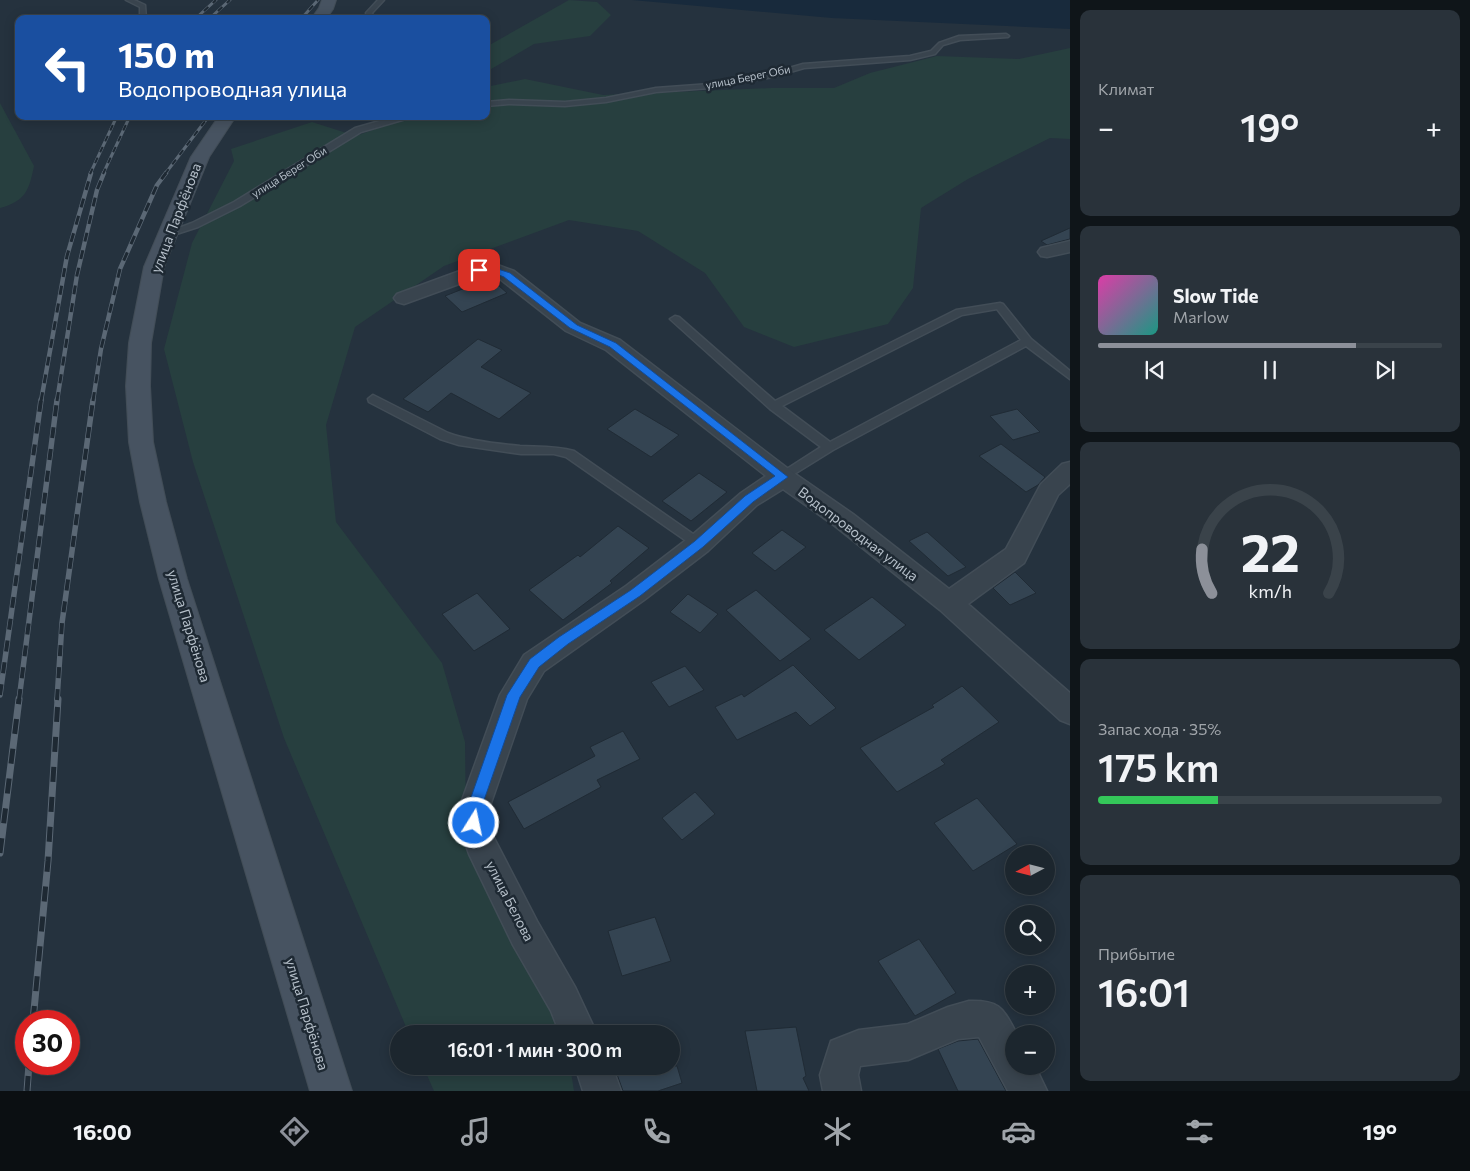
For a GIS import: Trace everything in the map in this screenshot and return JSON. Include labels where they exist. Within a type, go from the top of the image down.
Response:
[{"type":"main road","points":[[321,15],[330,0]]},
{"type":"main road","name":"улица Парфёнова","points":[[225,120],[200,157],[154,267],[140,343],[138,386],[141,442],[153,502],[173,579],[331,1091]]},
{"type":"street","points":[[1047,252],[1070,246]]},
{"type":"street","name":"Водопроводная улица","points":[[404,298],[479,270],[495,270],[507,275],[573,326],[613,345],[783,477],[844,520],[949,603],[1070,711]]},
{"type":"street","points":[[949,603],[1016,556],[1049,490],[1070,470]]},
{"type":"street","name":"улица Белова","points":[[575,1025],[563,999],[525,933],[480,843],[474,823],[476,803],[514,695],[534,663],[635,593],[699,544],[749,499],[783,477]]},
{"type":"street","points":[[842,1091],[839,1075],[844,1054],[855,1047],[908,1042],[962,1020],[979,1017],[990,1021],[1005,1048]]},
{"type":"street","points":[[596,1075],[602,1091]]},
{"type":"street","points":[[1019,1075],[1028,1091]]},
{"type":"lane","points":[[129,0],[143,6],[143,15]]},
{"type":"lane","points":[[370,15],[369,13],[381,0]]},
{"type":"lane","name":"улица Берег Оби","points":[[490,104],[509,102],[565,104],[606,100],[656,90],[710,86],[773,75],[803,66],[910,58],[933,53],[941,44],[960,38],[1006,36]]},
{"type":"lane","name":"улица Берег Оби","points":[[167,234],[195,225],[237,204],[358,130],[389,120]]},
{"type":"lane","points":[[774,406],[959,312],[1000,306],[1027,341],[1070,376]]},
{"type":"lane","points":[[675,319],[774,406],[829,447]]},
{"type":"lane","points":[[783,477],[829,447],[1027,341]]},
{"type":"lane","points":[[373,399],[444,436],[459,441],[521,450],[554,450],[570,454],[699,544]]},
{"type":"green space","points":[[569,0],[597,2],[611,15],[590,36],[534,44],[490,70],[490,45]]},
{"type":"green space","points":[[1070,48],[1070,139],[1050,138],[968,179],[921,208],[913,288],[888,324],[794,347],[744,327],[705,273],[638,231],[569,220],[444,266],[355,327],[326,425],[336,522],[442,663],[465,742],[466,830],[560,1025],[405,1025],[284,738],[193,462],[164,349],[192,243],[234,161],[231,149],[312,122],[356,136],[386,125],[389,120],[490,120],[490,86],[525,79],[603,95],[772,88],[834,88],[870,73],[937,56],[1019,59]]},
{"type":"green space","points":[[0,103],[34,166],[28,188],[21,198],[0,208]]},
{"type":"green space","points":[[427,1075],[571,1075],[574,1091],[434,1091]]},
{"type":"water","points":[[632,0],[1070,0],[1070,29],[832,18]]},
{"type":"building","points":[[1070,228],[1070,239],[1047,245],[1041,241]]},
{"type":"building","points":[[490,278],[507,293],[462,312],[445,296]]},
{"type":"building","points":[[478,339],[502,350],[481,367],[531,393],[499,419],[451,393],[428,412],[403,399]]},
{"type":"building","points":[[635,409],[679,435],[651,457],[607,429]]},
{"type":"building","points":[[1017,409],[1040,432],[1013,440],[990,416]]},
{"type":"building","points":[[1001,444],[1045,477],[1038,485],[1026,492],[979,456]]},
{"type":"building","points":[[699,473],[727,492],[691,521],[662,501]]},
{"type":"building","points":[[618,526],[649,548],[610,581],[612,583],[563,620],[529,590],[578,555],[580,557]]},
{"type":"building","points":[[782,530],[806,547],[775,571],[752,553]]},
{"type":"building","points":[[927,532],[966,567],[948,576],[909,541]]},
{"type":"building","points":[[1015,572],[1036,593],[1010,605],[993,588]]},
{"type":"building","points":[[756,590],[811,639],[780,661],[726,610]]},
{"type":"building","points":[[477,593],[510,629],[474,651],[442,614]]},
{"type":"building","points":[[688,594],[718,614],[700,633],[670,612]]},
{"type":"building","points":[[872,597],[906,625],[859,660],[824,630]]},
{"type":"building","points":[[793,665],[836,708],[810,726],[796,712],[737,740],[715,707],[742,694],[744,697]]},
{"type":"building","points":[[685,666],[704,690],[669,707],[651,682]]},
{"type":"building","points":[[962,686],[999,722],[941,760],[945,764],[897,792],[860,748],[934,707],[932,705]]},
{"type":"building","points":[[623,731],[640,759],[597,780],[601,787],[524,829],[508,802],[595,756],[590,747]]},
{"type":"building","points":[[695,792],[715,814],[682,840],[662,818]]},
{"type":"building","points":[[977,798],[1017,844],[1005,845],[1005,851],[973,871],[934,823]]},
{"type":"building","points":[[655,917],[671,961],[622,976],[608,931]]},
{"type":"building","points":[[919,939],[956,993],[915,1016],[878,961]]},
{"type":"building","points":[[796,1027],[806,1076],[803,1078],[809,1091],[757,1091],[745,1031]]},
{"type":"building","points":[[978,1039],[1006,1091],[958,1091],[938,1049],[958,1041]]},
{"type":"building","points":[[617,1075],[680,1075],[682,1083],[658,1091],[623,1091]]},
{"type":"railway","points":[[199,15],[216,0]]},
{"type":"railway","points":[[213,15],[230,0]]},
{"type":"railway","points":[[305,15],[318,0]]},
{"type":"railway","points":[[90,174],[115,120]]},
{"type":"railway","points":[[103,174],[128,120]]},
{"type":"railway","points":[[165,174],[206,120]]},
{"type":"railway","points":[[41,401],[67,256],[91,173]]},
{"type":"railway","points":[[57,401],[77,275],[97,190],[104,173]]},
{"type":"railway","points":[[93,401],[101,349],[120,269],[157,185],[166,173]]},
{"type":"railway","points":[[0,695],[41,400]]},
{"type":"railway","points":[[19,700],[57,400]]},
{"type":"railway","points":[[57,700],[62,623],[93,400]]},
{"type":"railway","points":[[0,853],[19,699]]},
{"type":"railway","points":[[34,1010],[48,861],[58,699]]},
{"type":"railway","points":[[27,1091],[28,1075]]},
{"type":"route","points":[[474,823],[476,803],[514,695],[534,663],[635,593],[699,544],[749,499],[783,477],[613,345],[573,326],[507,275],[495,270],[479,270]]}]
